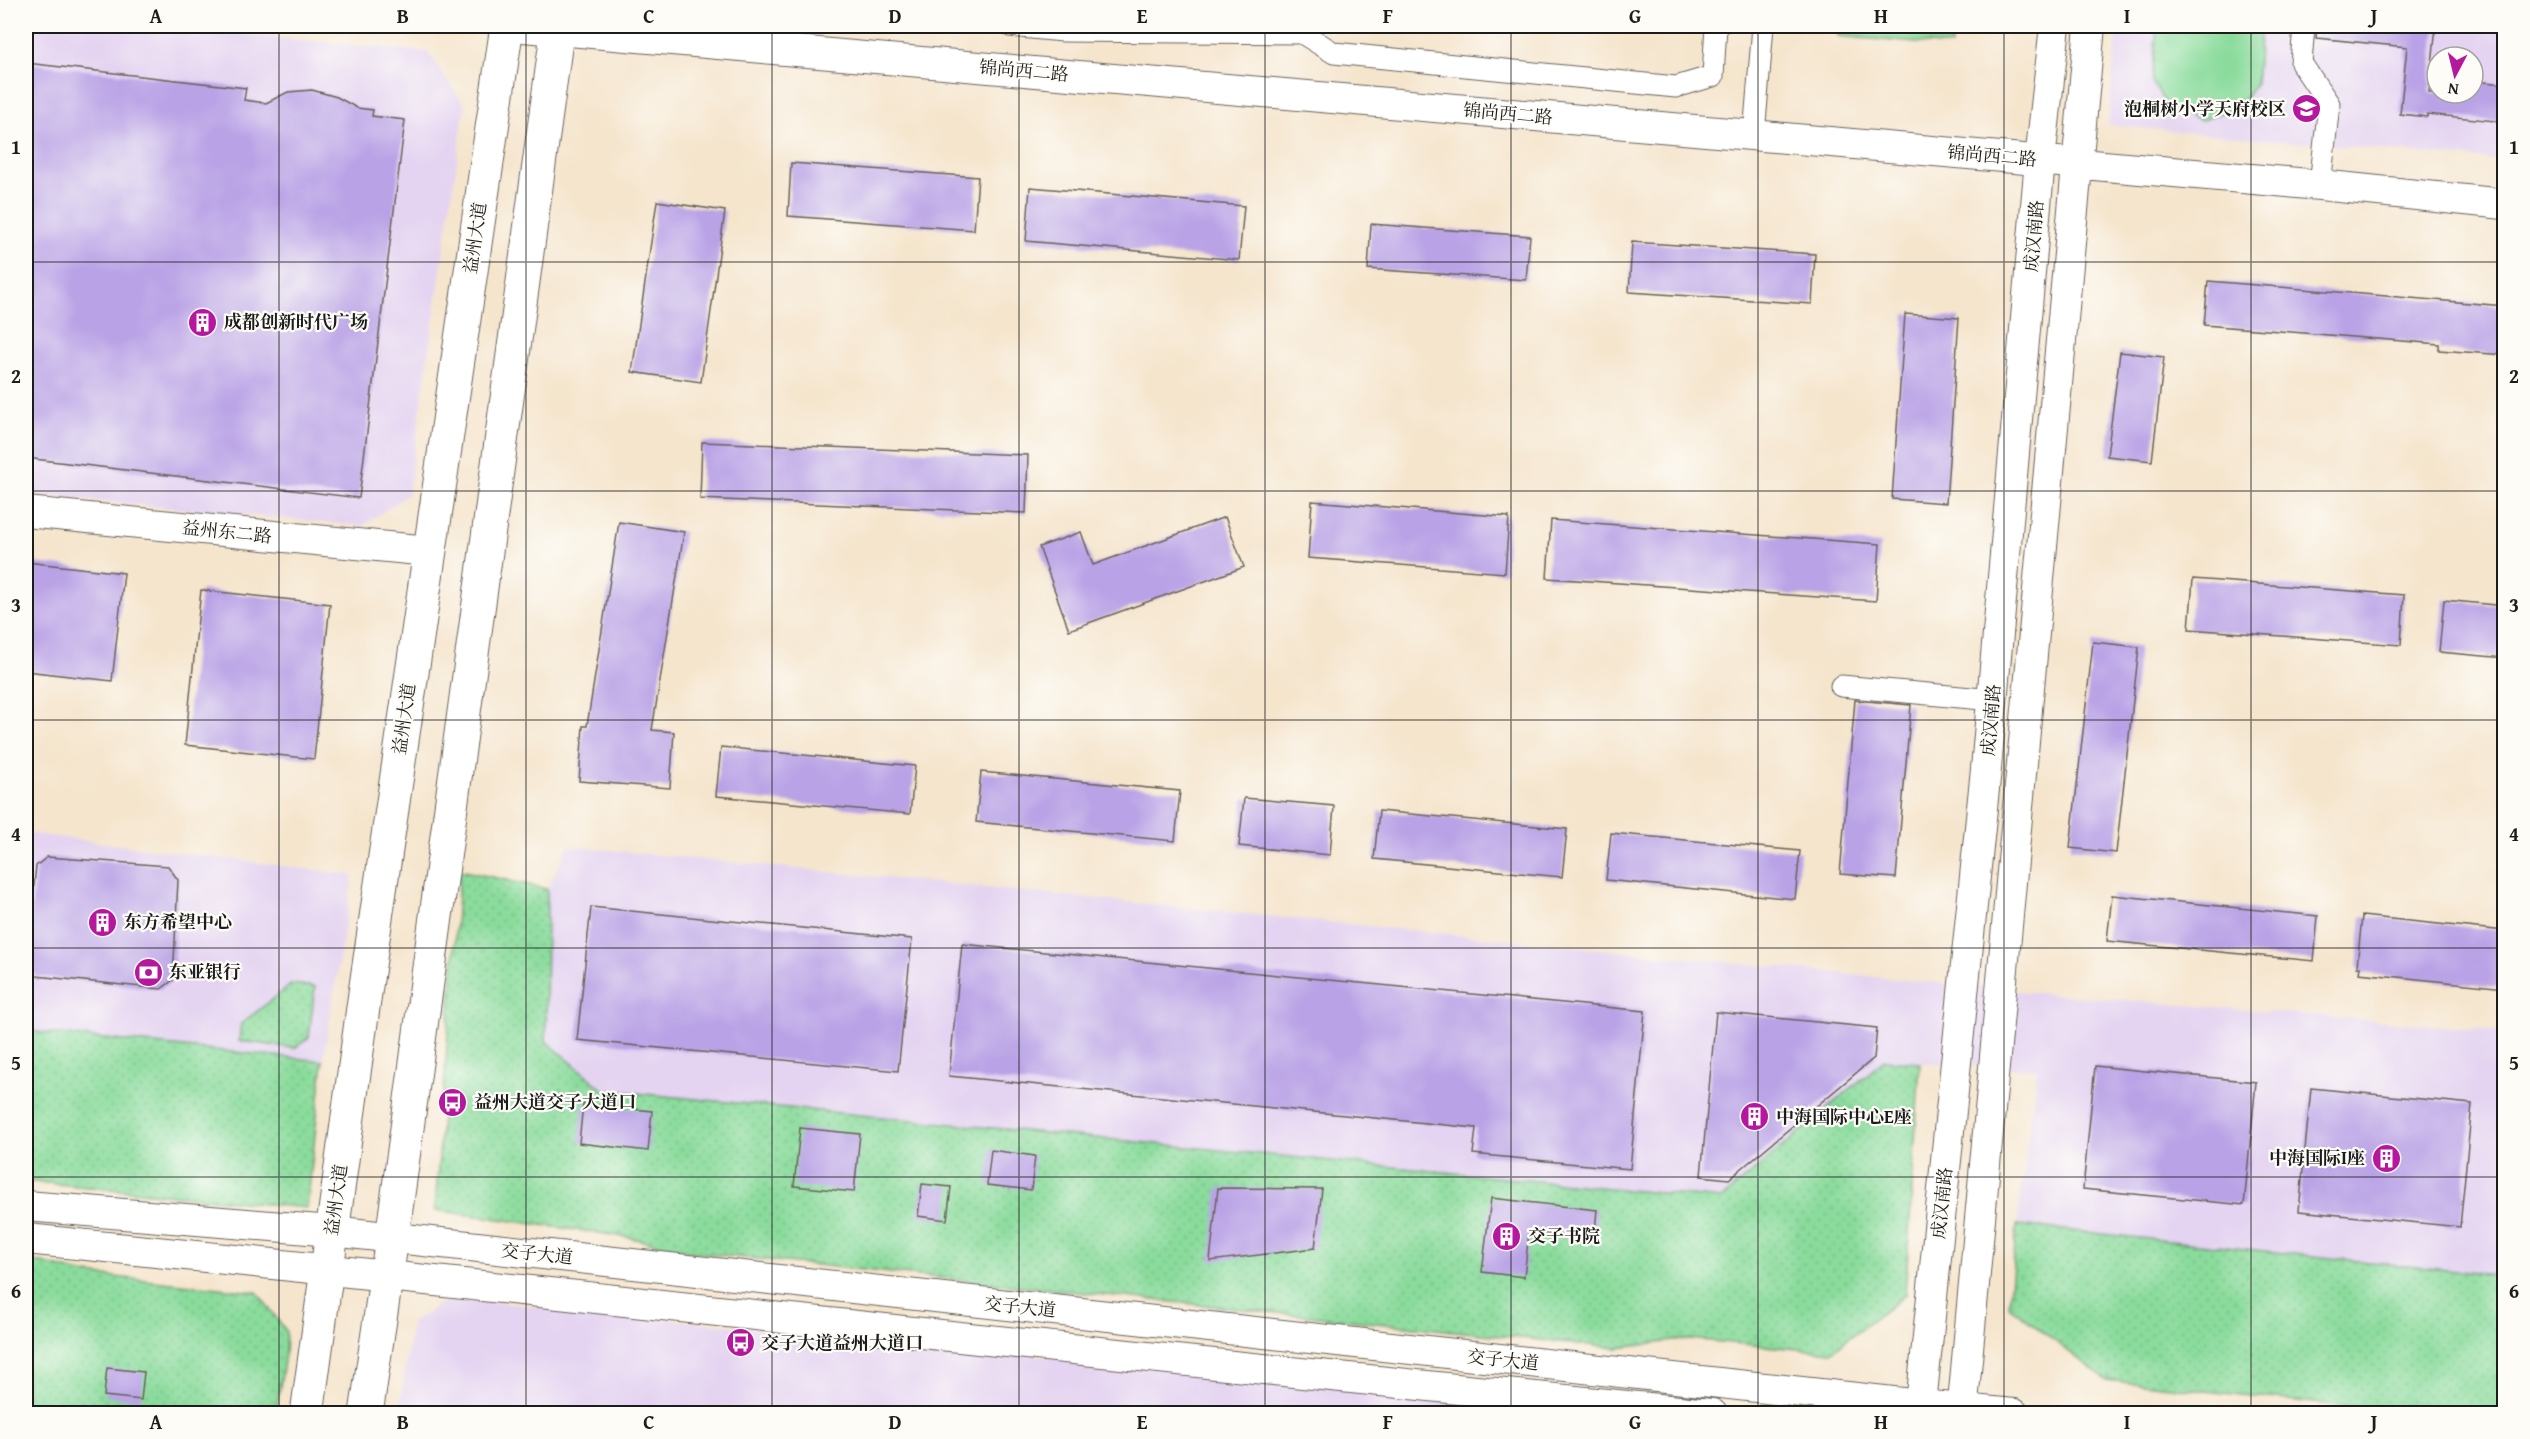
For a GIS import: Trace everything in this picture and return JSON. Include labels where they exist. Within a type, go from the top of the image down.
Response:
[{"type":"main road","name":"益州大道","points":[[307,1413],[429,551],[507,26]]},
{"type":"main road","name":"锦尚西二路","points":[[512,26],[558,28],[2320,185],[2505,204]]},
{"type":"main road","name":"成汉南路","points":[[1921,1409],[1993,700],[2040,160],[2055,26]]},
{"type":"main road","name":"成汉南路","points":[[1962,1411],[2090,26]]},
{"type":"main road","points":[[366,1413],[558,28]]},
{"type":"main road","name":"益州东二路","points":[[26,512],[429,551]]},
{"type":"main road","name":"交子大道","points":[[26,1206],[332,1231],[1921,1409],[2014,1413]]},
{"type":"main road","name":"交子大道","points":[[26,1239],[386,1275],[1357,1380],[1712,1413]]},
{"type":"street","points":[[1010,26],[1063,31],[1302,33],[1334,52],[1676,87],[1713,76],[1716,26]]},
{"type":"street","points":[[1754,135],[1763,26]]},
{"type":"street","points":[[2304,26],[2301,63],[2329,104],[2320,185]]},
{"type":"street","points":[[1841,686],[1993,700]]},
{"type":"shaded area","name":"成都创新时代广场","points":[[26,26],[154,26],[428,52],[465,106],[408,494],[363,526],[26,494]]},
{"type":"shaded area","name":"泡桐树小学天府校区","points":[[2118,26],[2504,26],[2504,161],[2108,125]]},
{"type":"shaded area","points":[[26,833],[353,875],[323,1061],[26,1031]]},
{"type":"shaded area","points":[[568,846],[2037,993],[2504,1031],[2504,1276],[2017,1225],[2037,1069],[1883,1060],[1721,1199],[604,1090],[546,1041],[547,889]]},
{"type":"shaded area","points":[[450,1298],[1560,1406],[1585,1414],[399,1414],[412,1322]]},
{"type":"green space","points":[[1839,26],[1953,26],[1951,46],[1838,36]]},
{"type":"green space","points":[[2157,26],[2261,26],[2256,84],[2238,107],[2202,120],[2168,108],[2152,82]]},
{"type":"green space","points":[[460,870],[547,889],[546,1041],[604,1090],[1721,1199],[1884,1060],[1920,1063],[1905,1295],[1831,1352],[1689,1339],[1618,1348],[690,1252],[627,1237],[435,1210]]},
{"type":"green space","points":[[292,984],[315,987],[309,1037],[295,1048],[239,1041],[241,1024]]},
{"type":"green space","points":[[26,1031],[323,1061],[307,1208],[26,1181]]},
{"type":"green space","points":[[2017,1225],[2504,1276],[2504,1413],[2405,1413],[2106,1380],[2009,1306]]},
{"type":"green space","points":[[26,1259],[86,1274],[257,1292],[286,1331],[276,1413],[26,1413]]},
{"type":"building","points":[[2317,26],[2436,26],[2434,45],[2425,45],[2425,105],[2485,105],[2485,82],[2505,84],[2505,122],[2427,114],[2427,117],[2400,114],[2407,47],[2316,38]]},
{"type":"building","name":"成都创新时代广场","points":[[26,63],[246,88],[244,100],[266,103],[288,92],[312,90],[337,97],[357,108],[373,110],[372,116],[405,120],[359,498],[26,458]]},
{"type":"building","points":[[791,163],[978,177],[974,230],[788,216]]},
{"type":"building","points":[[1030,187],[1244,206],[1239,260],[1026,241]]},
{"type":"building","points":[[657,201],[725,211],[701,382],[632,372]]},
{"type":"building","points":[[1371,224],[1530,236],[1526,280],[1368,269]]},
{"type":"building","points":[[1632,242],[1815,254],[1812,304],[1629,292]]},
{"type":"building","points":[[2208,281],[2505,306],[2505,355],[2439,350],[2439,344],[2204,325]]},
{"type":"building","points":[[1905,314],[1959,318],[1946,503],[1892,499]]},
{"type":"building","points":[[2120,352],[2164,357],[2152,461],[2107,456]]},
{"type":"building","points":[[702,442],[1028,455],[1026,513],[700,499]]},
{"type":"building","points":[[1312,501],[1509,517],[1505,573],[1308,558]]},
{"type":"building","points":[[1225,517],[1244,567],[1069,630],[1039,547],[1081,532],[1093,565]]},
{"type":"building","points":[[1551,520],[1880,544],[1876,601],[1547,578]]},
{"type":"building","points":[[619,522],[684,532],[652,730],[674,732],[670,788],[579,781],[583,726],[587,726]]},
{"type":"building","points":[[26,562],[124,573],[112,681],[26,671]]},
{"type":"building","points":[[2193,579],[2404,595],[2401,645],[2189,629]]},
{"type":"building","points":[[201,590],[330,604],[314,759],[185,745]]},
{"type":"building","points":[[2444,600],[2505,606],[2505,658],[2439,652]]},
{"type":"building","points":[[2093,642],[2139,647],[2116,853],[2070,848]]},
{"type":"building","points":[[1855,700],[1911,705],[1896,878],[1840,874]]},
{"type":"building","points":[[721,747],[915,766],[910,814],[716,796]]},
{"type":"building","points":[[981,772],[1180,791],[1175,841],[976,822]]},
{"type":"building","points":[[1244,798],[1334,806],[1330,855],[1239,846]]},
{"type":"building","points":[[1379,811],[1567,829],[1562,877],[1374,859]]},
{"type":"building","points":[[1611,833],[1800,851],[1795,899],[1606,880]]},
{"type":"building","name":"东方希望中心","points":[[47,857],[168,866],[178,880],[173,980],[161,989],[36,976],[26,964],[36,866]]},
{"type":"building","points":[[2112,895],[2318,916],[2314,961],[2107,941]]},
{"type":"building","points":[[591,907],[912,939],[898,1071],[577,1040]]},
{"type":"building","points":[[2362,916],[2505,931],[2505,988],[2359,973],[2360,967],[2357,967]]},
{"type":"building","points":[[962,944],[1645,1011],[1630,1169],[1473,1154],[1476,1128],[949,1076]]},
{"type":"building","name":"中海国际中心E座","points":[[1716,1012],[1877,1028],[1874,1058],[1729,1179],[1701,1176]]},
{"type":"building","points":[[2095,1066],[2256,1082],[2244,1205],[2083,1189]]},
{"type":"building","name":"中海国际I座","points":[[2311,1088],[2472,1104],[2460,1227],[2299,1211]]},
{"type":"building","points":[[583,1104],[652,1111],[648,1151],[579,1143]]},
{"type":"building","points":[[800,1128],[860,1134],[854,1192],[794,1186]]},
{"type":"building","points":[[991,1150],[1035,1156],[1031,1190],[987,1185]]},
{"type":"building","points":[[922,1184],[951,1187],[947,1220],[918,1216]]},
{"type":"building","points":[[1218,1188],[1322,1189],[1315,1248],[1210,1261]]},
{"type":"building","name":"交子书院","points":[[1491,1198],[1597,1210],[1594,1240],[1529,1232],[1524,1277],[1482,1272]]},
{"type":"building","points":[[107,1368],[144,1372],[141,1400],[104,1396]]},
{"type":"place","name":"泡桐树小学天府校区","points":[[2307,109]]},
{"type":"place","name":"成都创新时代广场","points":[[203,322]]},
{"type":"place","name":"东方希望中心","points":[[103,922]]},
{"type":"place","name":"东亚银行","points":[[148,972]]},
{"type":"place","name":"益州大道交子大道口","points":[[453,1102]]},
{"type":"place","name":"中海国际中心E座","points":[[1755,1117]]},
{"type":"place","name":"中海国际I座","points":[[2386,1158]]},
{"type":"place","name":"交子书院","points":[[1507,1236]]},
{"type":"place","name":"交子大道益州大道口","points":[[740,1343]]}]
